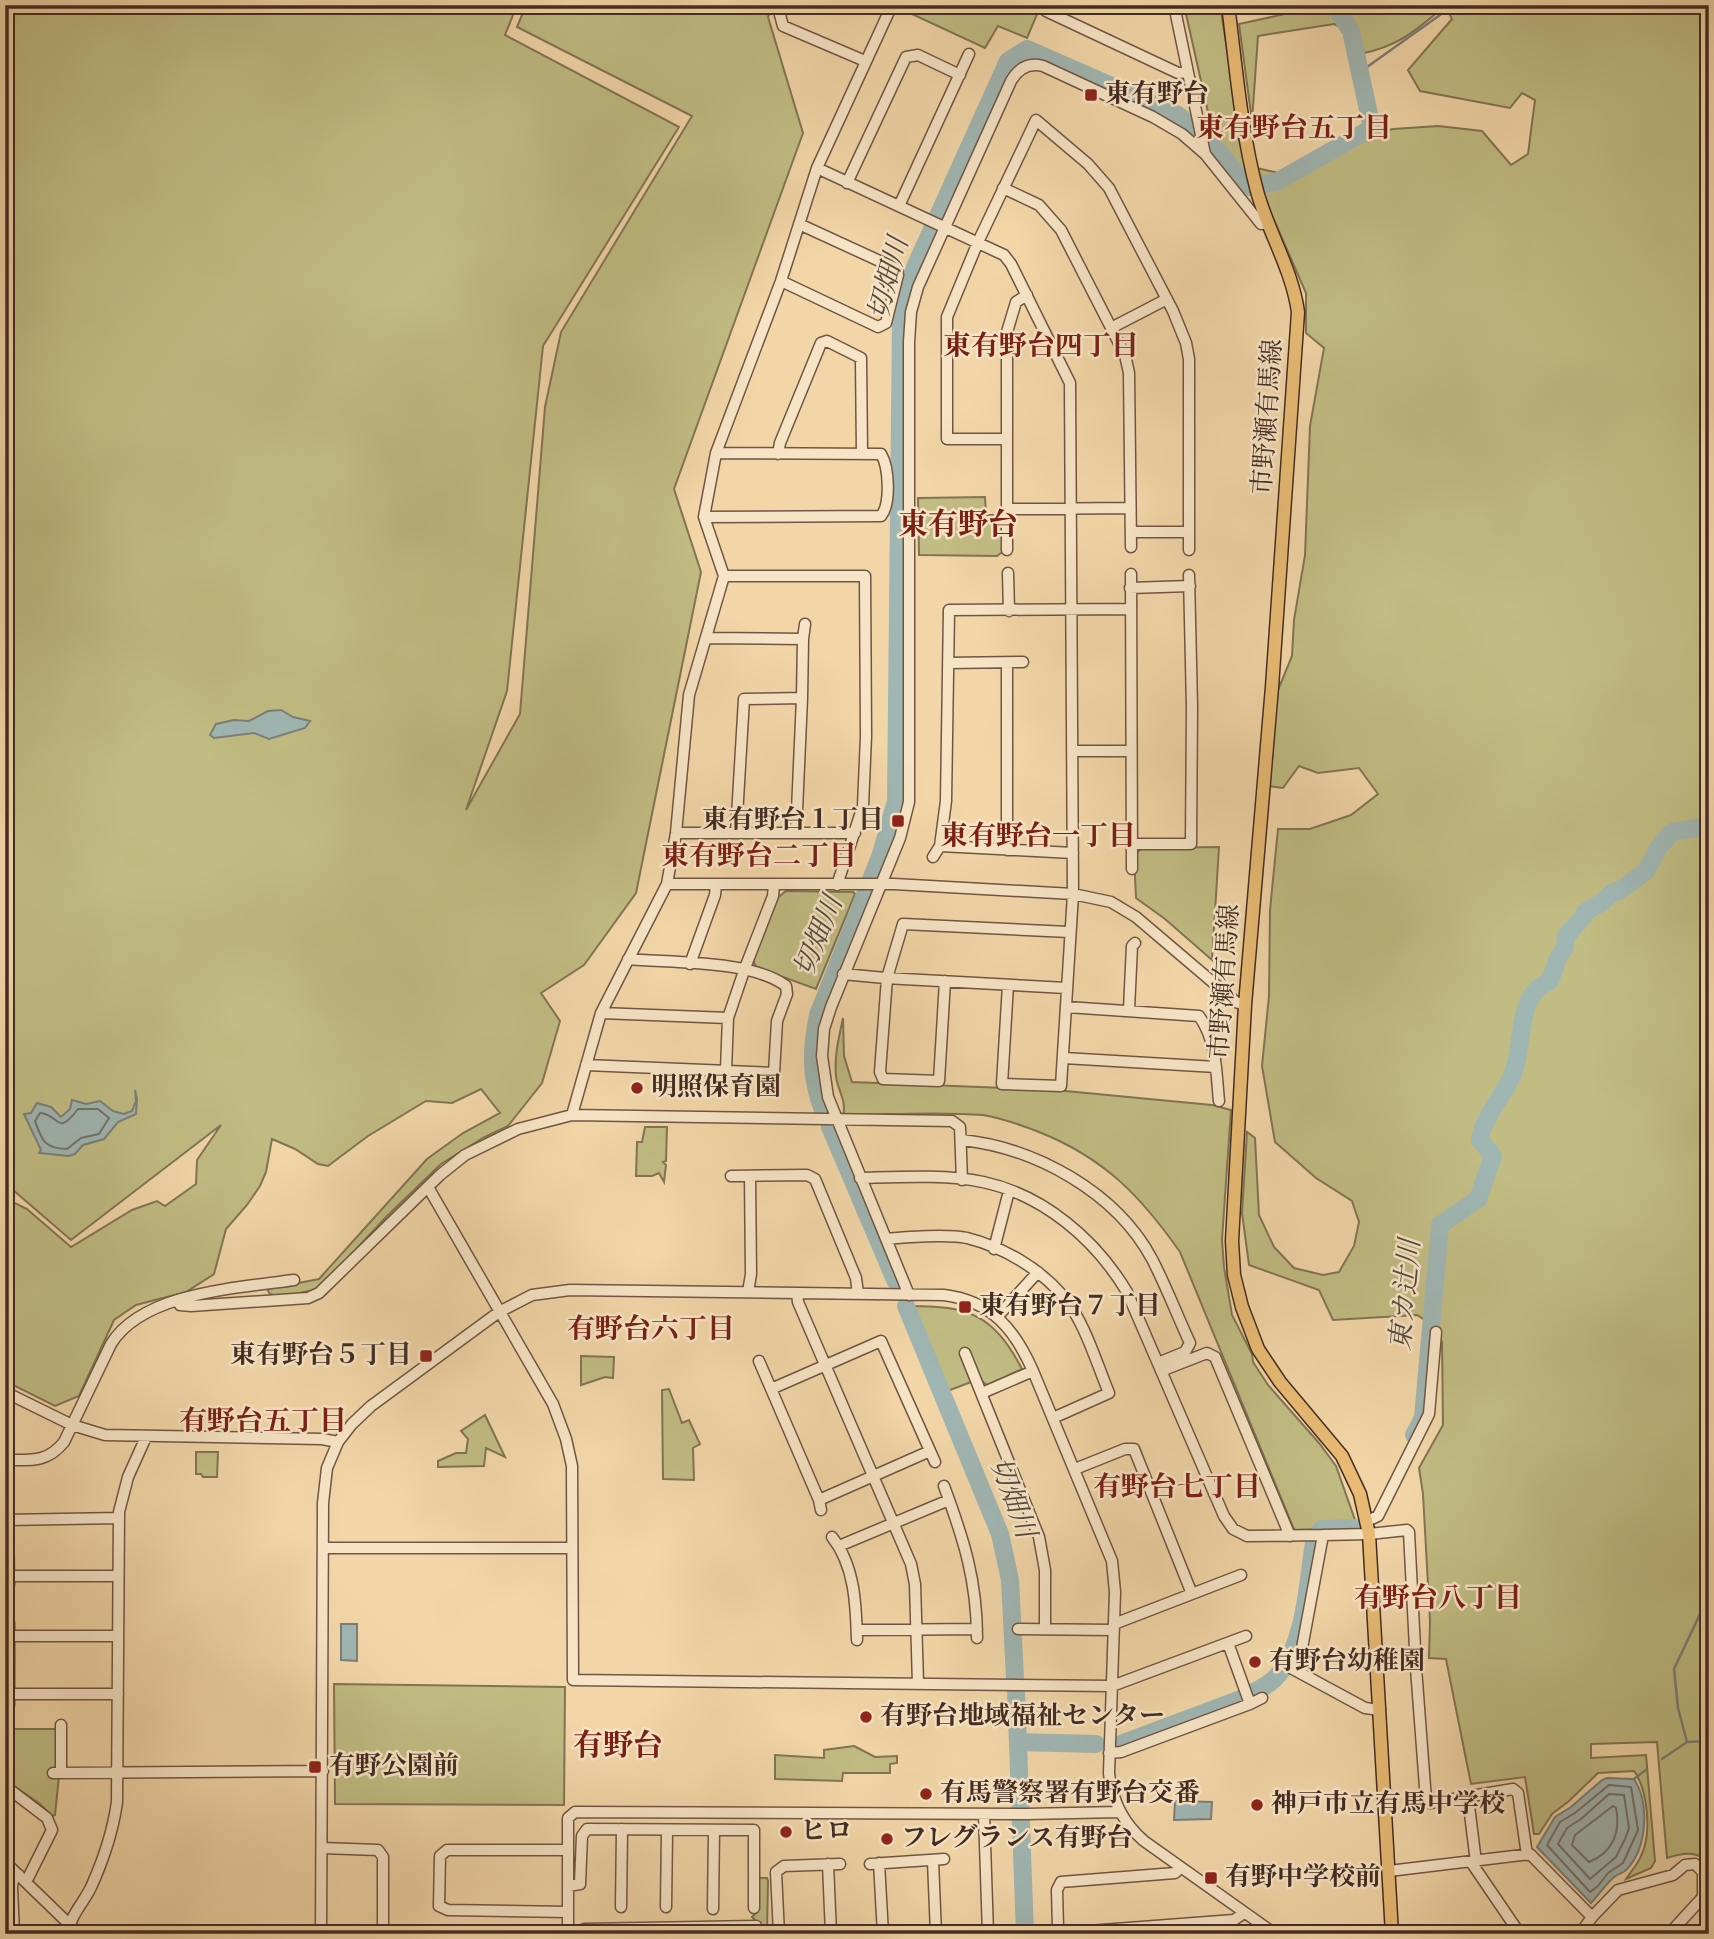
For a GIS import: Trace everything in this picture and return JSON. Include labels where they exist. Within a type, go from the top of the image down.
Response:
[{"type":"main road","name":"市野瀬有馬線","points":[[1228,5],[1244,129],[1255,185],[1294,289],[1298,328],[1272,687],[1245,1004],[1232,1223],[1234,1275],[1242,1307],[1258,1349],[1280,1382],[1342,1456],[1360,1494],[1368,1528],[1392,1934]]},
{"type":"street","points":[[785,5],[780,15],[783,26],[865,61]]},
{"type":"street","points":[[1046,5],[1046,11],[1178,73],[1188,72]]},
{"type":"street","points":[[1157,5],[1164,8],[1174,5],[1205,153]]},
{"type":"street","points":[[572,1115],[601,1013],[667,884],[676,833],[689,695],[708,638],[724,576],[704,517],[716,453],[781,281],[817,168],[890,6]]},
{"type":"street","points":[[899,206],[969,54]]},
{"type":"street","points":[[847,183],[906,57],[918,55],[960,75]]},
{"type":"street","points":[[909,1295],[836,1120],[824,1082],[822,1049],[827,1018],[903,828],[910,785],[910,321],[918,287],[1011,81],[1019,70],[1027,66],[1043,66],[1153,117],[1182,134],[1205,153],[1261,224],[1268,223]]},
{"type":"street","points":[[1007,439],[947,439],[947,317],[978,242],[1036,120],[1088,164],[1109,188],[1167,299],[1186,343],[1189,359],[1189,550]]},
{"type":"street","points":[[817,168],[1004,255],[1070,383],[1073,894],[1061,1086],[1002,1084],[1007,985]]},
{"type":"street","points":[[1003,188],[1039,205],[1051,216],[1061,230],[1125,355],[1129,373],[1131,547]]},
{"type":"street","points":[[781,281],[878,327],[886,323],[898,275],[897,269],[799,224]]},
{"type":"street","points":[[1007,550],[1007,332],[1016,302],[1027,296]]},
{"type":"street","points":[[1111,328],[1167,299]]},
{"type":"street","points":[[778,454],[780,443],[821,343],[827,341],[861,358],[862,454]]},
{"type":"street","points":[[704,517],[881,516],[887,509],[886,463],[881,454],[716,453]]},
{"type":"street","points":[[1008,509],[1130,508]]},
{"type":"street","points":[[1131,533],[1189,532]]},
{"type":"street","points":[[1008,573],[1009,611]]},
{"type":"street","points":[[1131,574],[1132,869]]},
{"type":"street","points":[[724,576],[865,576],[866,738],[863,806],[836,885]]},
{"type":"street","points":[[1130,588],[1190,580],[1191,844],[1131,844]]},
{"type":"street","points":[[933,857],[940,846],[946,801],[949,610],[1130,609]]},
{"type":"street","points":[[796,833],[805,624]]},
{"type":"street","points":[[708,638],[803,639]]},
{"type":"street","points":[[948,663],[1023,662]]},
{"type":"street","points":[[1007,663],[1007,850]]},
{"type":"street","points":[[736,833],[744,699],[802,698]]},
{"type":"street","points":[[1072,751],[1131,751]]},
{"type":"street","points":[[676,833],[855,833]]},
{"type":"street","points":[[940,846],[1073,853]]},
{"type":"street","points":[[667,884],[881,885],[1073,894],[1111,902],[1136,917],[1235,1001],[1245,1004]]},
{"type":"street","points":[[690,964],[715,895],[716,884]]},
{"type":"street","points":[[726,1070],[729,1018],[773,896],[774,884]]},
{"type":"street","points":[[945,981],[939,1081],[883,1079],[880,1072],[887,978],[903,924],[1069,932]]},
{"type":"street","points":[[1129,1009],[1132,946],[1135,943]]},
{"type":"street","points":[[586,1065],[774,1073],[777,1021],[787,994],[786,986],[745,968],[628,959]]},
{"type":"street","points":[[844,974],[1066,988]]},
{"type":"street","points":[[1067,1007],[1129,1009],[1199,1016],[1207,1026],[1213,1043],[1219,1101]]},
{"type":"street","points":[[601,1013],[729,1018]]},
{"type":"street","points":[[1064,1058],[1216,1067]]},
{"type":"street","points":[[178,1301],[180,1305],[191,1306],[308,1298],[319,1293],[428,1187],[465,1155],[518,1129],[572,1115],[952,1121],[960,1127],[962,1180]]},
{"type":"street","points":[[962,1140],[1015,1153],[1058,1170],[1093,1192],[1129,1226],[1151,1258],[1190,1343],[1185,1352],[1159,1367]]},
{"type":"street","points":[[731,1176],[807,1175],[815,1179],[856,1278],[858,1294]]},
{"type":"street","points":[[748,1292],[751,1274],[750,1176]]},
{"type":"street","points":[[860,1178],[914,1176],[982,1182],[1028,1198],[1065,1221],[1113,1268],[1127,1292],[1224,1516],[1233,1529],[1247,1536],[1323,1535],[1368,1528],[1409,1532],[1426,1800],[1430,1803],[1513,1789],[1518,1793],[1527,1855]]},
{"type":"street","points":[[428,1187],[553,1404],[566,1439],[572,1466],[573,1680],[1112,1686],[1246,1636]]},
{"type":"street","points":[[994,1249],[1009,1191]]},
{"type":"street","points":[[886,1239],[965,1237],[1013,1256],[1038,1272],[1064,1297],[1080,1324],[1109,1394],[1053,1418]]},
{"type":"street","points":[[998,1317],[1038,1272]]},
{"type":"street","points":[[5,1460],[41,1459],[54,1454],[64,1442],[120,1331],[150,1311],[199,1294],[294,1279]]},
{"type":"street","points":[[321,1934],[323,1548],[324,1485],[327,1468],[338,1442],[371,1406],[499,1312],[532,1295],[560,1290],[944,1295],[976,1304],[998,1317],[1016,1337],[1033,1371],[1112,1561],[1115,1584],[1109,1753],[1110,1782],[1119,1812],[1135,1834],[1274,1934]]},
{"type":"street","points":[[796,1293],[911,1564],[915,1584],[918,1684]]},
{"type":"street","points":[[1368,1528],[1378,1516],[1429,1414],[1436,1332]]},
{"type":"street","points":[[759,1361],[820,1505],[873,1477],[933,1457],[881,1341],[771,1389]]},
{"type":"street","points":[[965,1353],[1039,1537],[1045,1570],[1045,1629]]},
{"type":"street","points":[[1159,1367],[1207,1353],[1215,1357],[1290,1536]]},
{"type":"street","points":[[982,1393],[1033,1371]]},
{"type":"street","points":[[5,1392],[72,1425],[105,1435],[322,1439],[338,1442]]},
{"type":"street","points":[[69,1929],[90,1889],[114,1825],[117,1772],[119,1518],[121,1496],[146,1437]]},
{"type":"street","points":[[1075,1469],[1125,1448],[1134,1449],[1192,1594]]},
{"type":"street","points":[[944,1486],[949,1500],[973,1576],[977,1634],[917,1629],[857,1635],[857,1603],[849,1572],[836,1542],[949,1500]]},
{"type":"street","points":[[118,1576],[9,1581],[7,1520],[119,1518]]},
{"type":"street","points":[[1323,1535],[1302,1648],[1291,1668],[1364,1708],[1380,1710]]},
{"type":"street","points":[[323,1548],[572,1548]]},
{"type":"street","points":[[1018,1629],[1114,1627],[1241,1575]]},
{"type":"street","points":[[9,1623],[9,1699],[118,1694]]},
{"type":"street","points":[[9,1636],[118,1636]]},
{"type":"street","points":[[1228,1643],[1250,1704]]},
{"type":"street","points":[[1109,1753],[1121,1752],[1262,1698]]},
{"type":"street","points":[[61,1725],[57,1773],[323,1771]]},
{"type":"street","points":[[5,1786],[47,1818],[52,1830],[22,1878],[13,1880],[14,1934]]},
{"type":"street","points":[[1468,1798],[1473,1862],[1520,1934]]},
{"type":"street","points":[[568,1934],[568,1818],[575,1812],[1119,1812]]},
{"type":"street","points":[[984,1814],[988,1934]]},
{"type":"street","points":[[568,1886],[580,1884],[582,1836],[587,1829],[754,1830],[754,1908]]},
{"type":"street","points":[[621,1907],[622,1829]]},
{"type":"street","points":[[667,1829],[667,1907]]},
{"type":"street","points":[[713,1909],[714,1830]]},
{"type":"street","points":[[322,1848],[378,1850],[383,1857],[383,1934]]},
{"type":"street","points":[[568,1850],[447,1850],[440,1856],[439,1906],[448,1910],[568,1912]]},
{"type":"street","points":[[1388,1871],[1527,1855],[1533,1857],[1592,1917]]},
{"type":"street","points":[[883,1934],[875,1863],[938,1860],[936,1934]]},
{"type":"street","points":[[5,1862],[69,1929],[82,1934]]},
{"type":"street","points":[[779,1934],[776,1872],[784,1866],[834,1864],[831,1934]]},
{"type":"street","points":[[1580,1934],[1618,1890],[1673,1875],[1685,1865],[1695,1864],[1703,1872],[1706,1901],[1669,1934]]},
{"type":"street","points":[[1180,1868],[1175,1873],[1061,1882],[1057,1890],[1058,1928],[1062,1933],[1234,1920],[1244,1913]]},
{"type":"street","points":[[584,1934],[584,1929],[715,1931],[756,1926],[757,1934]]},
{"type":"shaded area","points":[[5,5],[517,5],[505,35],[679,127],[543,346],[507,691],[466,810],[520,714],[545,407],[561,332],[692,116],[517,27],[526,5],[773,5],[768,17],[803,133],[674,489],[701,572],[636,893],[584,965],[541,993],[560,1021],[542,1083],[508,1126],[441,1164],[386,1217],[319,1289],[280,1297],[270,1294],[267,1289],[319,1279],[427,1159],[463,1133],[500,1113],[481,1089],[452,1103],[426,1101],[368,1136],[328,1166],[318,1164],[295,1149],[272,1139],[266,1172],[260,1186],[226,1229],[214,1274],[186,1292],[136,1305],[114,1320],[79,1396],[55,1406],[5,1381],[5,1198],[27,1209],[71,1247],[132,1210],[157,1201],[165,1206],[196,1184],[197,1160],[221,1125],[71,1240],[5,1183]]},
{"type":"shaded area","points":[[901,5],[1041,5],[1027,38],[998,26],[985,48],[899,8]]},
{"type":"shaded area","points":[[1184,5],[1220,5],[1248,182],[1214,139]]},
{"type":"shaded area","points":[[1327,5],[1709,5],[1709,1863],[1699,1856],[1689,1854],[1667,1858],[1657,1742],[1591,1744],[1591,1758],[1646,1755],[1655,1861],[1651,1868],[1626,1879],[1640,1859],[1647,1836],[1643,1789],[1634,1771],[1598,1773],[1552,1814],[1539,1834],[1534,1834],[1525,1777],[1471,1784],[1446,1659],[1429,1658],[1430,1621],[1423,1494],[1419,1468],[1443,1425],[1442,1342],[1435,1327],[1417,1315],[1333,1320],[1319,1290],[1249,1265],[1242,1213],[1247,1132],[1255,1138],[1259,1215],[1274,1247],[1294,1268],[1323,1275],[1339,1272],[1354,1246],[1359,1222],[1352,1201],[1316,1178],[1275,1142],[1262,1066],[1269,996],[1270,910],[1278,829],[1310,829],[1351,815],[1378,794],[1359,768],[1318,773],[1299,766],[1283,788],[1268,786],[1278,690],[1292,656],[1294,620],[1305,555],[1310,426],[1324,348],[1306,333],[1306,293],[1264,197],[1257,168],[1279,173],[1351,137],[1393,129],[1438,126],[1482,131],[1511,165],[1528,154],[1535,100],[1522,93],[1510,108],[1420,91],[1408,70],[1452,19],[1445,6],[1396,42],[1360,54],[1355,33],[1334,24],[1258,36],[1252,121],[1239,24]]},
{"type":"shaded area","points":[[985,497],[986,515],[1004,515],[1005,550],[997,556],[919,555],[918,498]]},
{"type":"shaded area","points":[[1219,847],[1212,960],[1136,898],[1134,855],[1142,848]]},
{"type":"shaded area","points":[[786,891],[855,894],[816,989],[756,967],[753,960],[776,899]]},
{"type":"shaded area","points":[[843,1018],[844,1056],[852,1082],[1055,1090],[1212,1105],[1231,1110],[1222,1240],[1232,1315],[1252,1354],[1253,1362],[1268,1385],[1336,1466],[1356,1528],[1295,1530],[1180,1252],[1150,1213],[1119,1180],[1102,1166],[1062,1142],[983,1115],[843,1115],[844,1105],[836,1069]]},
{"type":"shaded area","points":[[645,1127],[667,1127],[664,1182],[659,1173],[636,1176],[637,1142],[642,1142]]},
{"type":"shaded area","points":[[909,1306],[948,1308],[977,1317],[1001,1336],[1022,1369],[987,1385],[979,1379],[945,1392]]},
{"type":"shaded area","points":[[581,1356],[614,1357],[613,1378],[605,1377],[581,1385]]},
{"type":"shaded area","points":[[669,1389],[682,1423],[689,1420],[700,1444],[693,1448],[694,1480],[663,1479],[662,1390]]},
{"type":"shaded area","points":[[485,1415],[505,1457],[486,1448],[484,1466],[438,1467],[438,1461],[456,1453],[466,1453],[468,1439],[461,1431]]},
{"type":"shaded area","points":[[196,1452],[218,1452],[217,1477],[196,1474]]},
{"type":"shaded area","points":[[334,1684],[565,1687],[564,1805],[335,1804]]},
{"type":"shaded area","points":[[5,1729],[57,1729],[59,1776],[55,1815],[52,1816],[40,1804],[5,1780]]},
{"type":"shaded area","points":[[854,1746],[875,1757],[897,1756],[897,1763],[890,1764],[890,1773],[843,1773],[842,1781],[775,1779],[775,1755],[824,1758],[824,1750]]},
{"type":"shaded area","points":[[757,1878],[767,1878],[768,1881],[767,1933],[759,1934],[759,1924],[752,1917],[758,1911]]},
{"type":"water","points":[[281,710],[293,717],[310,721],[305,728],[269,739],[254,733],[214,738],[210,735],[216,724],[234,720],[249,721],[268,711]]},
{"type":"water","points":[[135,1090],[137,1099],[136,1114],[118,1122],[104,1139],[83,1145],[75,1154],[69,1156],[39,1153],[41,1150],[24,1114],[31,1113],[37,1103],[51,1107],[61,1117],[70,1109],[72,1100],[86,1104],[100,1101],[113,1111],[124,1114],[132,1111],[136,1101]]},
{"type":"water","points":[[341,1624],[357,1624],[357,1661],[341,1660]]},
{"type":"water","points":[[1607,1778],[1634,1779],[1642,1800],[1644,1825],[1634,1860],[1626,1870],[1610,1881],[1591,1903],[1537,1847],[1555,1817]]},
{"type":"water","points":[[1175,1801],[1212,1802],[1211,1819],[1174,1820]]},
{"type":"waterway","name":"切畑川","points":[[823,1110],[813,1062],[818,1015],[881,854],[896,801],[901,318],[907,287],[915,267],[1008,61],[1027,49],[1178,115],[1214,146],[1248,187],[1276,182],[1372,128],[1351,31],[1337,5]]},
{"type":"waterway","points":[[1360,72],[1454,5]]},
{"type":"waterway","name":"東カ辻川","points":[[1414,1435],[1423,1418],[1440,1225],[1478,1199],[1493,1156],[1480,1140],[1482,1132],[1511,1078],[1530,998],[1538,988],[1550,981],[1565,947],[1566,936],[1585,912],[1646,871],[1659,847],[1672,832],[1709,826]]},
{"type":"waterway","name":"切畑川","points":[[830,1127],[896,1282]]},
{"type":"waterway","name":"切畑川","points":[[906,1306],[1000,1534],[1010,1580],[1015,1678]]},
{"type":"waterway","name":"東カ辻川","points":[[1121,1744],[1241,1699],[1274,1679],[1287,1661],[1300,1629],[1314,1543],[1322,1529],[1355,1528]]},
{"type":"waterway","points":[[1687,1742],[1678,1708],[1674,1669],[1709,1595]]},
{"type":"waterway","name":"切畑川","points":[[1016,1690],[1025,1934]]},
{"type":"waterway","points":[[1662,1759],[1687,1742],[1709,1741]]},
{"type":"waterway","name":"東カ辻川","points":[[1018,1742],[1096,1744]]},
{"type":"waterway","points":[[1634,1779],[1647,1769]]},
{"type":"place","name":"東有野台","points":[[1091,95]]},
{"type":"place","name":"東有野台１丁目","points":[[898,821]]},
{"type":"place","name":"明照保育園","points":[[637,1088]]},
{"type":"place","name":"東有野台７丁目","points":[[965,1307]]},
{"type":"place","name":"東有野台５丁目","points":[[426,1356]]},
{"type":"place","name":"有野台幼稚園","points":[[1255,1662]]},
{"type":"place","name":"有野台地域福祉センター","points":[[866,1717]]},
{"type":"place","name":"有野公園前","points":[[315,1767]]},
{"type":"place","name":"有馬警察署有野台交番","points":[[926,1794]]},
{"type":"place","name":"神戸市立有馬中学校","points":[[1257,1805]]},
{"type":"place","name":"ヒロ","points":[[786,1832]]},
{"type":"place","name":"フレグランス有野台","points":[[887,1839]]},
{"type":"place","name":"有野中学校前","points":[[1211,1878]]},
{"type":"district","name":"東有野台五丁目","points":[[1294,130]]},
{"type":"district","name":"東有野台四丁目","points":[[1041,348]]},
{"type":"district","name":"東有野台","points":[[958,526]]},
{"type":"district","name":"東有野台一丁目","points":[[1038,838]]},
{"type":"district","name":"東有野台二丁目","points":[[759,858]]},
{"type":"district","name":"有野台六丁目","points":[[651,1331]]},
{"type":"district","name":"有野台五丁目","points":[[263,1423]]},
{"type":"district","name":"有野台七丁目","points":[[1177,1489]]},
{"type":"district","name":"有野台八丁目","points":[[1438,1600]]},
{"type":"district","name":"有野台","points":[[618,1747]]}]
